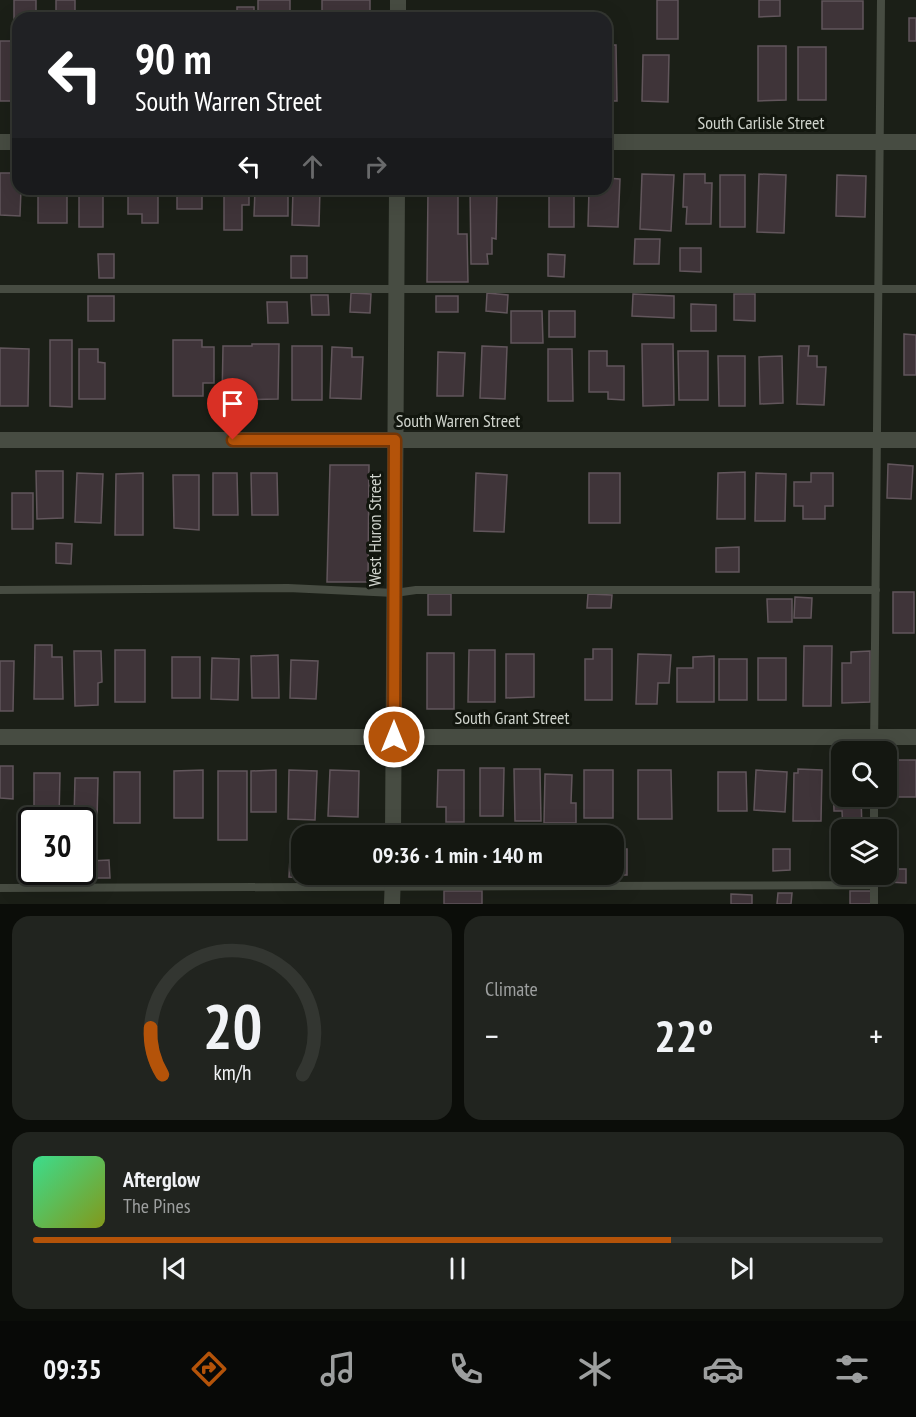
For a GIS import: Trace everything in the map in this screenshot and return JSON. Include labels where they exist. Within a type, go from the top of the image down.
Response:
[{"type":"street","name":"South Carlisle Street","points":[[612,142],[916,142]]},
{"type":"street","name":"West Huron Street","points":[[393,825],[397,195]]},
{"type":"street","name":"South Warren Street","points":[[0,440],[916,440]]},
{"type":"street","name":"South Grant Street","points":[[0,737],[394,737],[831,743]]},
{"type":"street","name":"South Grant Street","points":[[892,741],[916,737]]},
{"type":"lane","points":[[874,741],[881,0]]},
{"type":"lane","points":[[0,290],[916,289]]},
{"type":"lane","points":[[0,590],[288,588],[394,593],[416,590],[876,590]]},
{"type":"lane","points":[[0,888],[159,886],[393,889],[874,885],[874,904]]},
{"type":"building","points":[[14,0],[36,0],[36,12],[14,12]]},
{"type":"building","points":[[56,0],[75,0],[75,12],[56,12]]},
{"type":"building","points":[[258,0],[290,0],[290,12],[258,12]]},
{"type":"building","points":[[322,0],[370,0],[370,12],[322,12]]},
{"type":"building","points":[[657,0],[678,0],[678,39],[657,39]]},
{"type":"building","points":[[759,0],[780,0],[780,16],[759,17]]},
{"type":"building","points":[[822,1],[863,1],[863,29],[822,29]]},
{"type":"building","points":[[237,7],[254,7],[254,12],[237,12]]},
{"type":"building","points":[[909,18],[916,18],[916,41],[909,41]]},
{"type":"building","points":[[0,41],[12,41],[12,101],[0,101]]},
{"type":"building","points":[[612,45],[616,45],[617,101],[612,101]]},
{"type":"building","points":[[758,46],[786,46],[786,100],[758,101]]},
{"type":"building","points":[[798,47],[826,47],[826,100],[798,100]]},
{"type":"building","points":[[643,55],[669,55],[668,102],[642,101]]},
{"type":"building","points":[[0,173],[12,173],[12,195],[21,195],[20,216],[0,215]]},
{"type":"building","points":[[642,174],[674,175],[671,231],[640,229]]},
{"type":"building","points":[[684,174],[705,174],[705,183],[712,183],[711,224],[686,224],[687,207],[683,207]]},
{"type":"building","points":[[759,174],[786,175],[784,233],[757,232]]},
{"type":"building","points":[[720,175],[745,175],[745,227],[720,227]]},
{"type":"building","points":[[837,175],[866,176],[865,217],[836,216]]},
{"type":"building","points":[[612,178],[620,179],[618,227],[588,226],[589,195],[612,195]]},
{"type":"building","points":[[38,195],[67,195],[67,223],[38,223]]},
{"type":"building","points":[[79,195],[103,195],[103,227],[79,227]]},
{"type":"building","points":[[128,195],[158,195],[158,223],[142,223],[142,214],[128,214]]},
{"type":"building","points":[[177,195],[202,195],[202,209],[177,209]]},
{"type":"building","points":[[224,195],[249,195],[249,205],[242,205],[242,230],[224,230]]},
{"type":"building","points":[[255,195],[288,195],[288,216],[254,216]]},
{"type":"building","points":[[293,195],[320,195],[319,226],[292,225]]},
{"type":"building","points":[[428,195],[458,195],[458,234],[467,234],[468,282],[427,282]]},
{"type":"building","points":[[470,195],[497,195],[496,239],[492,238],[492,254],[487,254],[488,264],[471,264]]},
{"type":"building","points":[[549,195],[574,195],[574,227],[549,227]]},
{"type":"building","points":[[635,239],[660,239],[659,264],[634,264]]},
{"type":"building","points":[[680,248],[701,248],[701,272],[680,271]]},
{"type":"building","points":[[98,254],[114,254],[114,278],[99,278]]},
{"type":"building","points":[[548,254],[565,255],[564,277],[548,276]]},
{"type":"building","points":[[291,256],[307,256],[307,278],[291,278]]},
{"type":"building","points":[[351,293],[371,294],[370,313],[350,312]]},
{"type":"building","points":[[487,293],[508,295],[507,313],[486,311]]},
{"type":"building","points":[[633,294],[674,296],[674,318],[632,316]]},
{"type":"building","points":[[734,294],[755,294],[755,321],[734,320]]},
{"type":"building","points":[[311,295],[328,295],[329,315],[312,315]]},
{"type":"building","points":[[88,296],[114,296],[114,321],[88,321]]},
{"type":"building","points":[[436,296],[458,296],[458,312],[436,312]]},
{"type":"building","points":[[267,302],[287,302],[288,323],[268,323]]},
{"type":"building","points":[[691,304],[716,305],[716,331],[691,331]]},
{"type":"building","points":[[511,311],[542,311],[543,343],[511,343]]},
{"type":"building","points":[[549,311],[575,311],[575,337],[549,337]]},
{"type":"building","points":[[904,334],[916,335],[916,375],[904,375]]},
{"type":"building","points":[[50,340],[72,340],[72,407],[50,406]]},
{"type":"building","points":[[173,340],[202,340],[202,347],[214,347],[214,383],[203,383],[203,396],[173,396]]},
{"type":"building","points":[[252,344],[279,344],[278,399],[222,400],[223,346],[252,346]]},
{"type":"building","points":[[642,344],[673,344],[674,405],[643,406]]},
{"type":"building","points":[[292,346],[322,346],[322,400],[292,400]]},
{"type":"building","points":[[482,346],[507,347],[505,399],[480,398]]},
{"type":"building","points":[[799,346],[809,346],[808,356],[817,356],[817,367],[826,367],[824,405],[797,404]]},
{"type":"building","points":[[332,347],[352,348],[352,357],[363,357],[361,399],[330,398]]},
{"type":"building","points":[[0,348],[29,349],[28,406],[0,406]]},
{"type":"building","points":[[79,349],[98,349],[98,362],[105,363],[105,399],[79,399]]},
{"type":"building","points":[[548,349],[572,349],[573,401],[548,401]]},
{"type":"building","points":[[589,351],[607,351],[607,366],[624,366],[624,400],[608,399],[608,392],[589,392]]},
{"type":"building","points":[[678,351],[708,351],[708,400],[679,400]]},
{"type":"building","points":[[438,352],[465,353],[463,396],[437,396]]},
{"type":"building","points":[[718,356],[745,356],[745,406],[719,406]]},
{"type":"building","points":[[782,356],[783,403],[760,404],[759,357]]},
{"type":"building","points":[[888,464],[913,466],[911,499],[887,498]]},
{"type":"building","points":[[330,465],[369,465],[368,582],[327,582]]},
{"type":"building","points":[[36,471],[63,471],[63,518],[37,519]]},
{"type":"building","points":[[745,472],[745,519],[717,519],[718,473]]},
{"type":"building","points":[[77,473],[103,474],[101,523],[75,522]]},
{"type":"building","points":[[143,473],[143,535],[115,535],[116,474]]},
{"type":"building","points":[[213,473],[237,473],[238,515],[213,515]]},
{"type":"building","points":[[251,473],[277,473],[278,515],[252,515]]},
{"type":"building","points":[[476,473],[507,475],[504,532],[474,531]]},
{"type":"building","points":[[589,473],[620,473],[620,523],[589,523]]},
{"type":"building","points":[[756,473],[786,474],[785,521],[755,521]]},
{"type":"building","points":[[811,473],[833,473],[833,506],[825,506],[825,519],[803,519],[803,506],[794,506],[794,482],[811,482]]},
{"type":"building","points":[[173,475],[199,475],[199,530],[174,528]]},
{"type":"building","points":[[12,493],[33,493],[33,529],[12,529]]},
{"type":"building","points":[[56,543],[72,544],[71,564],[56,563]]},
{"type":"building","points":[[739,547],[739,572],[716,572],[716,548]]},
{"type":"building","points":[[893,592],[914,592],[914,633],[893,633]]},
{"type":"building","points":[[428,594],[451,594],[451,615],[428,615]]},
{"type":"building","points":[[588,594],[612,595],[611,608],[587,608]]},
{"type":"building","points":[[795,597],[812,598],[811,618],[794,618]]},
{"type":"building","points":[[767,599],[792,599],[792,622],[768,622]]},
{"type":"building","points":[[35,645],[52,645],[52,657],[62,657],[63,699],[34,699]]},
{"type":"building","points":[[804,646],[832,646],[831,706],[803,706]]},
{"type":"building","points":[[593,649],[612,649],[612,700],[585,700],[585,659],[593,659]]},
{"type":"building","points":[[115,650],[145,650],[145,702],[115,702]]},
{"type":"building","points":[[469,650],[495,650],[495,702],[468,702]]},
{"type":"building","points":[[74,651],[101,651],[102,682],[98,683],[98,705],[75,706]]},
{"type":"building","points":[[870,651],[870,702],[842,703],[842,663],[851,663],[851,652]]},
{"type":"building","points":[[427,653],[454,653],[454,709],[427,709]]},
{"type":"building","points":[[506,654],[534,654],[534,697],[506,698]]},
{"type":"building","points":[[638,654],[671,655],[669,683],[658,683],[657,704],[636,704]]},
{"type":"building","points":[[278,655],[279,698],[252,698],[251,656]]},
{"type":"building","points":[[714,656],[714,702],[677,702],[677,668],[693,668],[693,657]]},
{"type":"building","points":[[172,657],[200,657],[200,698],[172,698]]},
{"type":"building","points":[[212,658],[239,659],[238,700],[211,699]]},
{"type":"building","points":[[758,658],[786,658],[786,700],[758,700]]},
{"type":"building","points":[[719,659],[747,659],[747,700],[719,700]]},
{"type":"building","points":[[291,660],[318,661],[316,699],[290,698]]},
{"type":"building","points":[[0,661],[14,661],[13,711],[0,711]]},
{"type":"building","points":[[897,760],[916,760],[916,797],[897,797]]},
{"type":"building","points":[[0,766],[13,766],[13,799],[0,798]]},
{"type":"building","points":[[480,768],[504,768],[503,816],[480,816]]},
{"type":"building","points":[[514,769],[540,769],[541,821],[515,821]]},
{"type":"building","points":[[798,769],[822,770],[821,821],[793,821],[794,773],[798,773]]},
{"type":"building","points":[[203,770],[203,818],[174,818],[174,771]]},
{"type":"building","points":[[276,770],[276,812],[251,812],[251,771]]},
{"type":"building","points":[[289,770],[317,771],[315,820],[288,819]]},
{"type":"building","points":[[330,770],[359,771],[358,817],[328,816]]},
{"type":"building","points":[[438,770],[464,770],[464,822],[446,822],[446,807],[437,807]]},
{"type":"building","points":[[584,770],[613,770],[613,818],[584,818]]},
{"type":"building","points":[[638,770],[671,770],[672,819],[638,819]]},
{"type":"building","points":[[756,770],[787,772],[785,812],[754,810]]},
{"type":"building","points":[[218,771],[247,771],[247,840],[218,840]]},
{"type":"building","points":[[114,772],[140,772],[140,823],[114,823]]},
{"type":"building","points":[[718,772],[746,772],[747,811],[718,811]]},
{"type":"building","points":[[34,773],[60,773],[59,807],[34,807]]},
{"type":"building","points":[[545,774],[572,775],[571,803],[576,803],[576,823],[544,823]]},
{"type":"building","points":[[75,778],[98,778],[97,820],[96,807],[74,807]]},
{"type":"building","points":[[834,807],[861,807],[862,819],[842,819],[842,811],[834,811]]},
{"type":"building","points":[[624,849],[627,849],[627,875],[624,875]]},
{"type":"building","points":[[773,849],[790,849],[790,870],[773,871]]},
{"type":"building","points":[[290,857],[291,877],[289,877]]},
{"type":"building","points":[[109,860],[110,878],[96,878],[96,861]]},
{"type":"building","points":[[897,869],[906,869],[906,883],[897,883]]},
{"type":"building","points":[[444,891],[482,891],[482,904],[444,904]]},
{"type":"building","points":[[850,891],[871,891],[871,904],[850,904]]},
{"type":"building","points":[[778,893],[792,893],[791,904],[777,904]]},
{"type":"building","points":[[731,894],[752,895],[752,904],[731,904]]},
{"type":"route","points":[[233,440],[395,440],[394,737]]}]
